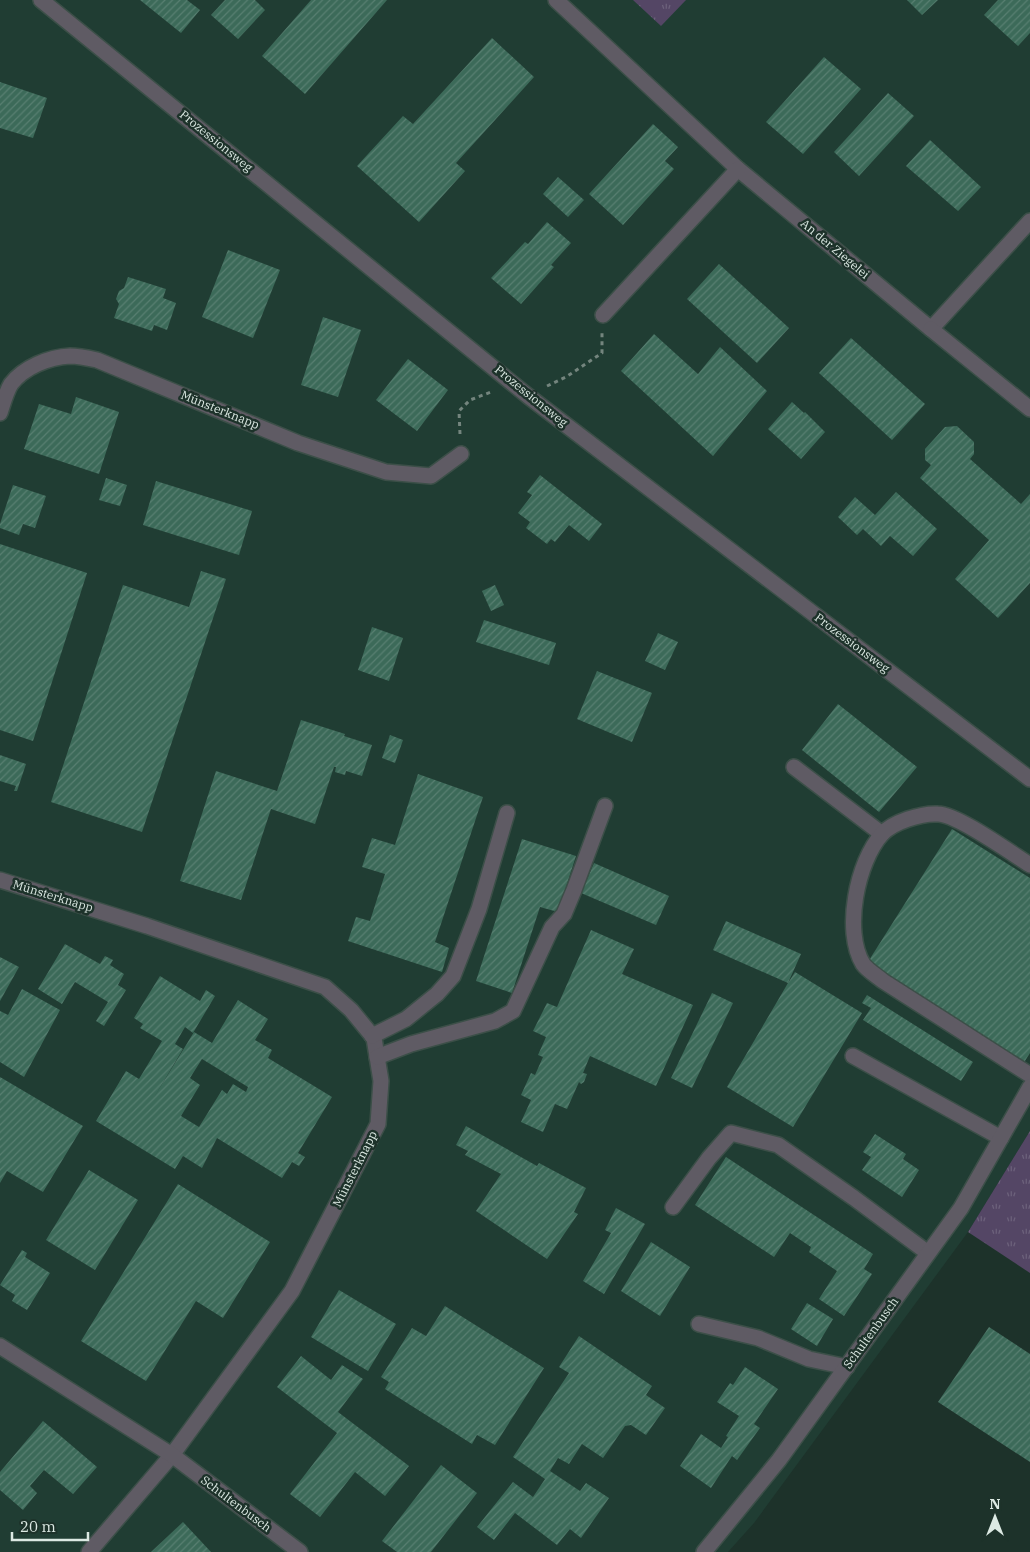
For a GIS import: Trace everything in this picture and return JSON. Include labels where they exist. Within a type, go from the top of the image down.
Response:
[{"type":"street","name":"Prozessionsweg","points":[[41,0],[528,396],[1030,779]]},
{"type":"street","name":"An der Ziegelei","points":[[556,0],[738,169],[1030,409]]},
{"type":"street","points":[[603,315],[738,169]]},
{"type":"street","points":[[931,329],[1030,221]]},
{"type":"street","name":"Münsterknapp","points":[[0,413],[10,385],[17,378],[43,361],[70,356],[97,360],[298,442],[386,472],[430,476],[462,454]]},
{"type":"street","points":[[794,767],[882,834]]},
{"type":"street","points":[[377,1057],[411,1044],[495,1021],[513,1011],[552,927],[564,914],[605,806]]},
{"type":"street","points":[[372,1036],[406,1019],[437,994],[452,976],[479,909],[507,813]]},
{"type":"street","points":[[1030,865],[956,819],[938,814],[898,822],[882,834],[865,861],[855,901],[853,932],[863,965],[883,981],[1030,1075]]},
{"type":"street","name":"Münsterknapp","points":[[0,880],[147,926],[325,987],[351,1010],[374,1038],[381,1081],[378,1124],[292,1291],[172,1455],[89,1552]]},
{"type":"street","points":[[853,1056],[1001,1138]]},
{"type":"street","name":"Schultenbusch","points":[[704,1552],[779,1460],[961,1208],[1030,1088]]},
{"type":"street","points":[[673,1207],[709,1158],[731,1133],[778,1145],[928,1253]]},
{"type":"street","points":[[699,1324],[758,1338],[809,1359],[847,1367]]},
{"type":"street","points":[[0,1346],[172,1455]]},
{"type":"street","name":"Schultenbusch","points":[[172,1455],[300,1552]]},
{"type":"path","points":[[528,396],[566,376],[602,353],[603,315]]},
{"type":"path","points":[[462,454],[459,411],[470,400],[513,382]]},
{"type":"shaded area","points":[[0,0],[1030,0],[1030,1131],[968,1232],[754,1523],[728,1552],[0,1552]]},
{"type":"green space","points":[[633,0],[686,0],[661,26]]},
{"type":"green space","points":[[1030,1131],[1030,1273],[968,1232]]},
{"type":"building","points":[[140,0],[187,0],[200,10],[181,33]]},
{"type":"building","points":[[225,0],[255,0],[265,10],[238,39],[211,15]]},
{"type":"building","points":[[311,0],[387,0],[305,94],[262,56]]},
{"type":"building","points":[[907,0],[938,0],[922,15]]},
{"type":"building","points":[[998,0],[1030,0],[1030,33],[1018,46],[984,15]]},
{"type":"building","points":[[492,38],[534,77],[456,163],[465,171],[419,222],[357,166],[403,116],[413,124]]},
{"type":"building","points":[[824,57],[861,89],[803,154],[766,122]]},
{"type":"building","points":[[0,82],[47,98],[33,138],[0,128]]},
{"type":"building","points":[[888,93],[914,116],[859,176],[834,152]]},
{"type":"building","points":[[653,124],[678,147],[665,161],[674,169],[623,225],[589,194]]},
{"type":"building","points":[[930,140],[981,187],[958,211],[906,166]]},
{"type":"building","points":[[558,177],[584,200],[568,217],[543,194]]},
{"type":"building","points":[[547,222],[571,243],[551,265],[554,267],[521,304],[491,278],[525,242],[528,244]]},
{"type":"building","points":[[228,250],[280,270],[253,338],[202,317]]},
{"type":"building","points":[[719,264],[789,328],[757,363],[687,299]]},
{"type":"building","points":[[128,277],[166,289],[163,298],[176,303],[167,330],[154,325],[152,331],[114,318],[119,304],[116,299],[119,291],[124,288]]},
{"type":"building","points":[[323,317],[361,330],[338,397],[301,385]]},
{"type":"building","points":[[654,334],[698,374],[720,347],[767,391],[713,456],[621,371]]},
{"type":"building","points":[[851,338],[925,404],[892,440],[819,373]]},
{"type":"building","points":[[408,359],[448,390],[417,431],[376,400]]},
{"type":"building","points":[[76,397],[119,412],[99,474],[24,449],[39,404],[71,414]]},
{"type":"building","points":[[792,402],[825,432],[801,459],[768,429]]},
{"type":"building","points":[[957,426],[974,442],[974,454],[970,459],[1021,504],[1030,494],[1030,583],[998,618],[955,579],[989,540],[920,478],[931,465],[925,460],[925,449],[945,427]]},
{"type":"building","points":[[540,475],[602,524],[589,541],[569,525],[555,542],[551,539],[547,544],[526,528],[530,522],[518,513],[532,495],[527,492]]},
{"type":"building","points":[[106,478],[127,485],[120,506],[99,500]]},
{"type":"building","points":[[156,481],[252,511],[239,555],[143,525]]},
{"type":"building","points":[[13,485],[46,496],[35,528],[23,524],[19,535],[0,528]]},
{"type":"building","points":[[896,492],[937,529],[913,556],[890,536],[881,546],[863,529],[857,535],[838,517],[855,497],[875,515]]},
{"type":"building","points":[[0,544],[87,573],[33,741],[0,730]]},
{"type":"building","points":[[201,571],[226,579],[142,832],[51,802],[123,585],[189,607]]},
{"type":"building","points":[[495,585],[504,605],[491,611],[482,591]]},
{"type":"building","points":[[484,620],[556,643],[549,665],[476,642]]},
{"type":"building","points":[[372,627],[403,638],[389,681],[358,670]]},
{"type":"building","points":[[658,633],[678,642],[665,670],[645,661]]},
{"type":"building","points":[[597,671],[652,693],[632,742],[577,719]]},
{"type":"building","points":[[838,704],[917,767],[879,812],[802,750]]},
{"type":"building","points":[[301,720],[372,745],[362,776],[346,771],[345,775],[335,772],[336,767],[334,767],[315,824],[271,809],[241,900],[180,881],[216,771],[277,791]]},
{"type":"building","points":[[390,735],[403,740],[395,763],[382,758]]},
{"type":"building","points":[[0,755],[26,764],[17,791],[14,791],[16,786],[0,781]]},
{"type":"building","points":[[418,774],[483,797],[435,942],[449,948],[442,972],[348,941],[356,917],[370,921],[385,874],[362,867],[372,838],[395,845]]},
{"type":"building","points":[[952,829],[1030,878],[1030,1053],[1023,1064],[866,965]]},
{"type":"building","points":[[522,839],[576,856],[558,912],[540,907],[512,993],[476,981]]},
{"type":"building","points":[[594,863],[669,896],[656,925],[581,893]]},
{"type":"building","points":[[726,921],[801,954],[788,983],[713,950]]},
{"type":"building","points":[[591,930],[634,949],[622,974],[693,1005],[656,1086],[590,1056],[583,1073],[587,1074],[584,1082],[581,1084],[579,1082],[567,1109],[555,1104],[543,1132],[521,1122],[531,1100],[521,1095],[531,1073],[535,1075],[543,1057],[538,1055],[546,1037],[533,1031],[547,1003],[557,1007]]},
{"type":"building","points":[[65,944],[100,964],[105,956],[113,960],[110,965],[124,974],[118,985],[126,990],[104,1026],[96,1021],[108,1002],[75,982],[62,1004],[38,989]]},
{"type":"building","points":[[0,957],[19,967],[0,1001]]},
{"type":"building","points":[[795,972],[862,1013],[793,1127],[727,1087]]},
{"type":"building","points":[[160,976],[200,1001],[206,990],[215,996],[193,1033],[185,1027],[175,1044],[183,1049],[153,1099],[194,1032],[212,1043],[238,1000],[268,1019],[255,1040],[272,1050],[268,1058],[332,1097],[298,1153],[305,1157],[299,1166],[292,1162],[282,1178],[217,1138],[202,1168],[183,1156],[175,1169],[96,1121],[126,1071],[139,1079],[162,1041],[140,1028],[143,1024],[134,1018]],"holes":[[[202,1059],[248,1087],[246,1092],[233,1084],[227,1094],[222,1090],[199,1127],[181,1116],[200,1085],[190,1078]]]},
{"type":"building","points":[[22,989],[60,1010],[24,1077],[0,1062],[0,1011],[8,1015]]},
{"type":"building","points":[[712,993],[733,1003],[692,1088],[671,1078]]},
{"type":"building","points":[[867,995],[973,1062],[961,1081],[863,1020],[871,1008],[862,1003]]},
{"type":"building","points":[[0,1077],[83,1126],[43,1192],[7,1171],[0,1183]]},
{"type":"building","points":[[466,1126],[537,1166],[539,1163],[586,1188],[574,1212],[578,1214],[547,1259],[476,1211],[501,1174],[465,1155],[468,1151],[456,1145]]},
{"type":"building","points":[[875,1134],[906,1154],[903,1159],[919,1170],[902,1197],[862,1170],[871,1157],[863,1152]]},
{"type":"building","points":[[726,1157],[873,1254],[864,1269],[872,1274],[844,1316],[819,1299],[837,1271],[809,1252],[811,1247],[790,1233],[774,1257],[695,1205]]},
{"type":"building","points":[[89,1170],[138,1200],[95,1270],[46,1240]]},
{"type":"building","points":[[178,1184],[270,1242],[223,1318],[196,1301],[146,1381],[81,1341]]},
{"type":"building","points":[[616,1208],[645,1224],[604,1294],[583,1281],[611,1233],[605,1230]]},
{"type":"building","points":[[651,1242],[690,1267],[660,1316],[621,1291]]},
{"type":"building","points":[[22,1250],[27,1253],[25,1257],[50,1273],[27,1310],[12,1301],[15,1295],[0,1285]]},
{"type":"building","points":[[339,1290],[396,1324],[368,1371],[311,1337]]},
{"type":"building","points":[[807,1303],[833,1319],[817,1346],[791,1329]]},
{"type":"building","points":[[445,1306],[544,1368],[495,1445],[477,1435],[472,1444],[385,1389],[389,1382],[381,1377],[412,1328],[426,1336]]},
{"type":"building","points":[[989,1327],[1030,1354],[1030,1462],[938,1402]]},
{"type":"building","points":[[579,1336],[652,1386],[646,1395],[665,1408],[646,1435],[631,1425],[625,1426],[603,1458],[582,1444],[569,1464],[558,1458],[550,1471],[580,1491],[586,1483],[609,1498],[581,1538],[570,1529],[557,1545],[515,1513],[494,1540],[477,1527],[513,1482],[533,1497],[545,1479],[513,1457],[569,1373],[559,1367]]},
{"type":"building","points":[[301,1356],[331,1380],[342,1365],[363,1379],[338,1412],[409,1466],[385,1496],[355,1472],[320,1517],[290,1494],[337,1433],[277,1387]]},
{"type":"building","points":[[745,1367],[778,1389],[754,1424],[760,1428],[737,1460],[732,1456],[711,1488],[680,1466],[701,1434],[721,1448],[728,1437],[726,1436],[739,1416],[717,1402],[730,1383],[733,1385]]},
{"type":"building","points":[[43,1421],[97,1467],[73,1494],[44,1470],[30,1486],[37,1493],[23,1510],[0,1490],[0,1472]]},
{"type":"building","points":[[441,1465],[477,1493],[431,1552],[397,1552],[382,1541]]},
{"type":"building","points":[[183,1522],[211,1552],[151,1552]]}]
